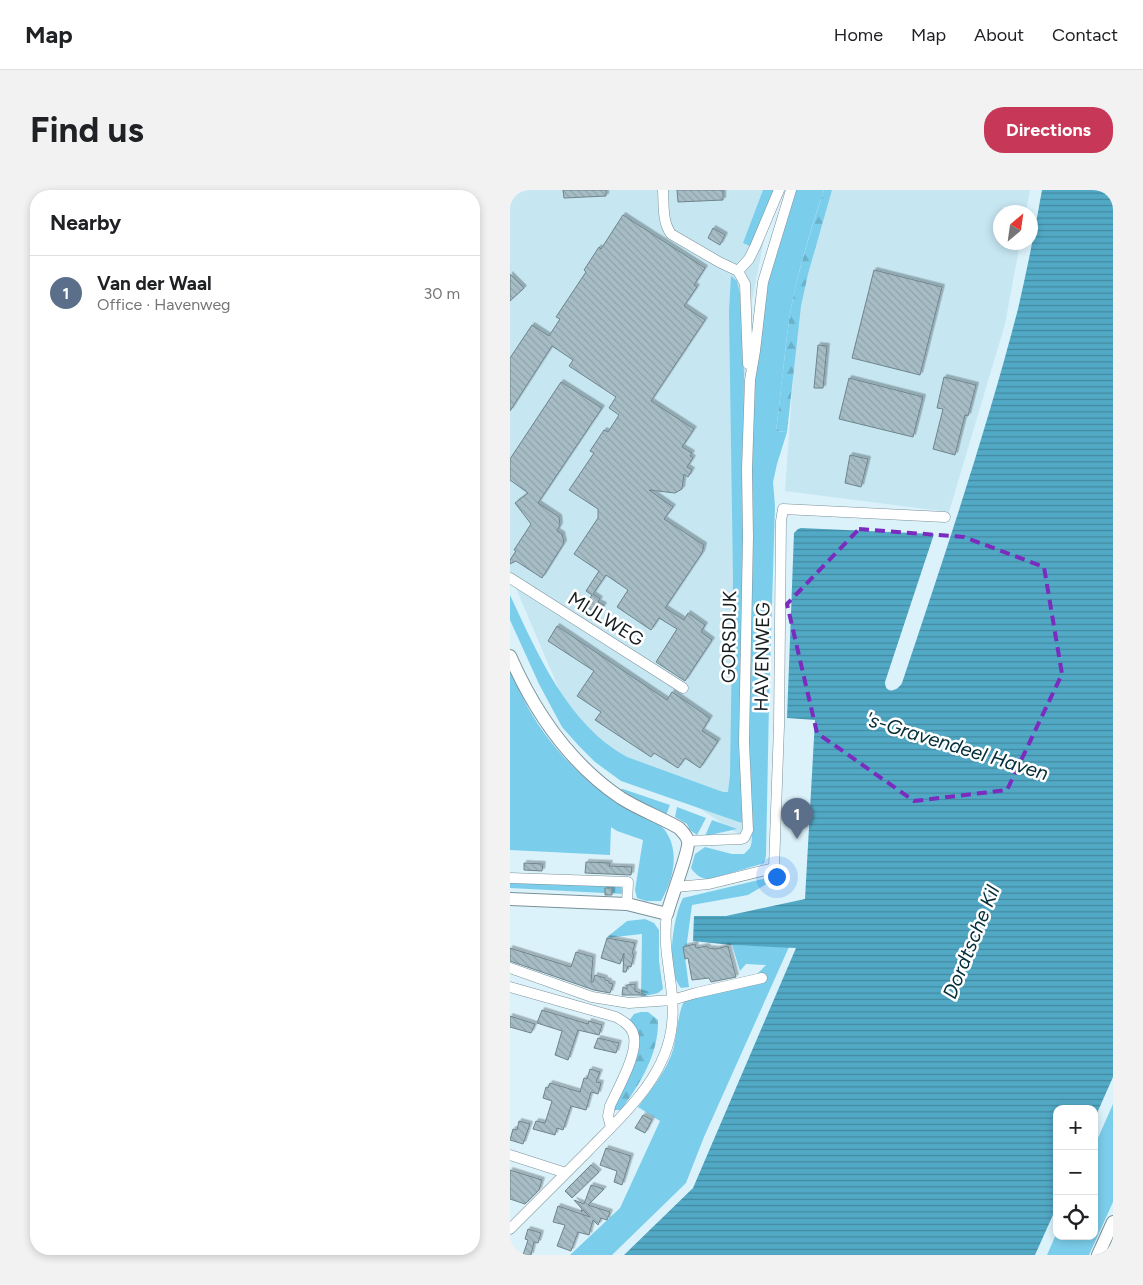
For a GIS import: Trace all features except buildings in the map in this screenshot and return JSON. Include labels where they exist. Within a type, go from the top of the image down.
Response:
[{"type":"street","points":[[663,190],[664,217],[671,234],[738,271],[749,259],[756,247],[779,190]]},
{"type":"street","name":"GORSDIJK","points":[[750,380],[763,282],[790,190]]},
{"type":"street","name":"GORSDIJK","points":[[688,840],[735,840],[744,838],[748,830],[744,735],[748,537],[746,469],[750,380],[745,284],[738,271]]},
{"type":"street","name":"HAVENWEG","points":[[675,886],[709,884],[774,868],[779,726],[781,521],[783,509],[945,517]]},
{"type":"street","name":"MIJLWEG","points":[[510,578],[683,688]]},
{"type":"street","points":[[510,656],[543,719],[574,759],[592,777],[608,789],[640,809],[679,828],[688,840],[667,914],[664,941],[672,1000],[672,1025],[664,1057],[648,1085],[611,1127],[510,1229]]},
{"type":"street","points":[[510,878],[628,882],[628,904]]},
{"type":"street","points":[[510,899],[628,904],[667,914]]},
{"type":"street","points":[[510,968],[592,997],[629,1003],[672,1000],[762,978]]},
{"type":"street","points":[[510,988],[616,1017],[624,1021],[630,1028],[634,1038],[634,1050],[610,1106],[608,1116],[611,1127]]},
{"type":"street","points":[[510,1156],[566,1173]]},
{"type":"street","points":[[1098,1255],[1113,1222]]},
{"type":"highlighted area","points":[[859,529],[964,537],[1044,567],[1062,674],[1007,790],[914,801],[817,733],[787,604]]},
{"type":"shaded area","points":[[510,190],[774,190],[750,310],[763,850],[575,727],[510,574]]},
{"type":"shaded area","points":[[832,190],[1030,190],[1027,205],[993,205],[993,250],[1019,250],[1005,324],[949,512],[785,491],[801,266]]},
{"type":"green space","points":[[763,190],[775,190],[752,247],[743,243]]},
{"type":"green space","points":[[795,190],[824,190],[795,287],[787,334],[776,431],[787,432],[773,482],[775,506],[766,856],[764,863],[707,879],[702,878],[691,868],[695,854],[705,847],[732,854],[744,854],[750,848],[752,841],[748,707],[750,391],[762,301]]},
{"type":"green space","points":[[824,190],[832,190],[801,306],[787,432],[776,431],[787,334],[795,287]]},
{"type":"green space","points":[[731,276],[737,281],[740,294],[744,373],[742,823],[621,781],[595,762],[562,727],[539,684],[510,620],[510,595],[531,640],[556,686],[571,707],[606,743],[627,757],[723,792],[728,792],[730,775],[733,579],[729,311]]},
{"type":"green space","points":[[510,668],[531,713],[570,764],[605,794],[664,829],[669,838],[674,856],[672,875],[661,901],[646,901],[637,898],[635,890],[643,840],[611,827],[610,855],[510,850]]},
{"type":"green space","points":[[618,789],[670,805],[666,815]]},
{"type":"green space","points":[[677,807],[706,818],[697,835],[690,830],[687,824],[675,817]]},
{"type":"green space","points":[[712,820],[737,829],[705,836]]},
{"type":"green space","points":[[510,878],[621,886],[623,894],[510,888]]},
{"type":"green space","points":[[767,878],[770,882],[748,895],[692,905],[685,957],[689,987],[681,988],[676,980],[673,969],[672,944],[676,918],[683,898]]},
{"type":"green space","points":[[645,919],[654,923],[659,930],[659,961],[663,989],[658,993],[641,997],[642,934],[606,938],[627,921]]},
{"type":"green space","points":[[732,945],[789,947],[704,1137],[686,1183],[612,1255],[570,1255],[620,1208],[660,1121],[638,1107],[667,1065],[685,1000],[737,988],[766,965],[746,964],[740,971]]},
{"type":"green space","points":[[648,1012],[658,1020],[652,1057],[635,1090],[621,1110],[614,1110],[614,1102],[635,1054],[629,1021],[634,1014]]},
{"type":"green space","points":[[1113,1104],[1113,1202],[1098,1235],[1098,1150],[1098,1138]]},
{"type":"green space","points":[[1054,1240],[1096,1240],[1089,1255],[1047,1255]]},
{"type":"water","points":[[1042,190],[1113,190],[1113,1077],[1098,1111],[1098,1105],[1053,1105],[1053,1215],[1035,1255],[624,1255],[693,1188],[796,948],[693,941],[694,916],[726,916],[805,899],[815,720],[787,718],[794,533],[801,528],[934,534],[885,682],[889,690],[894,690],[902,683],[992,404],[1018,309],[1031,250],[1038,250],[1038,212]]},
{"type":"place","name":"Van der Waal","points":[[797,839]]},
{"type":"water label","name":"'s-Gravendeel Haven","points":[[957,746]]},
{"type":"water label","name":"Dordtsche Kil","points":[[971,942]]}]
